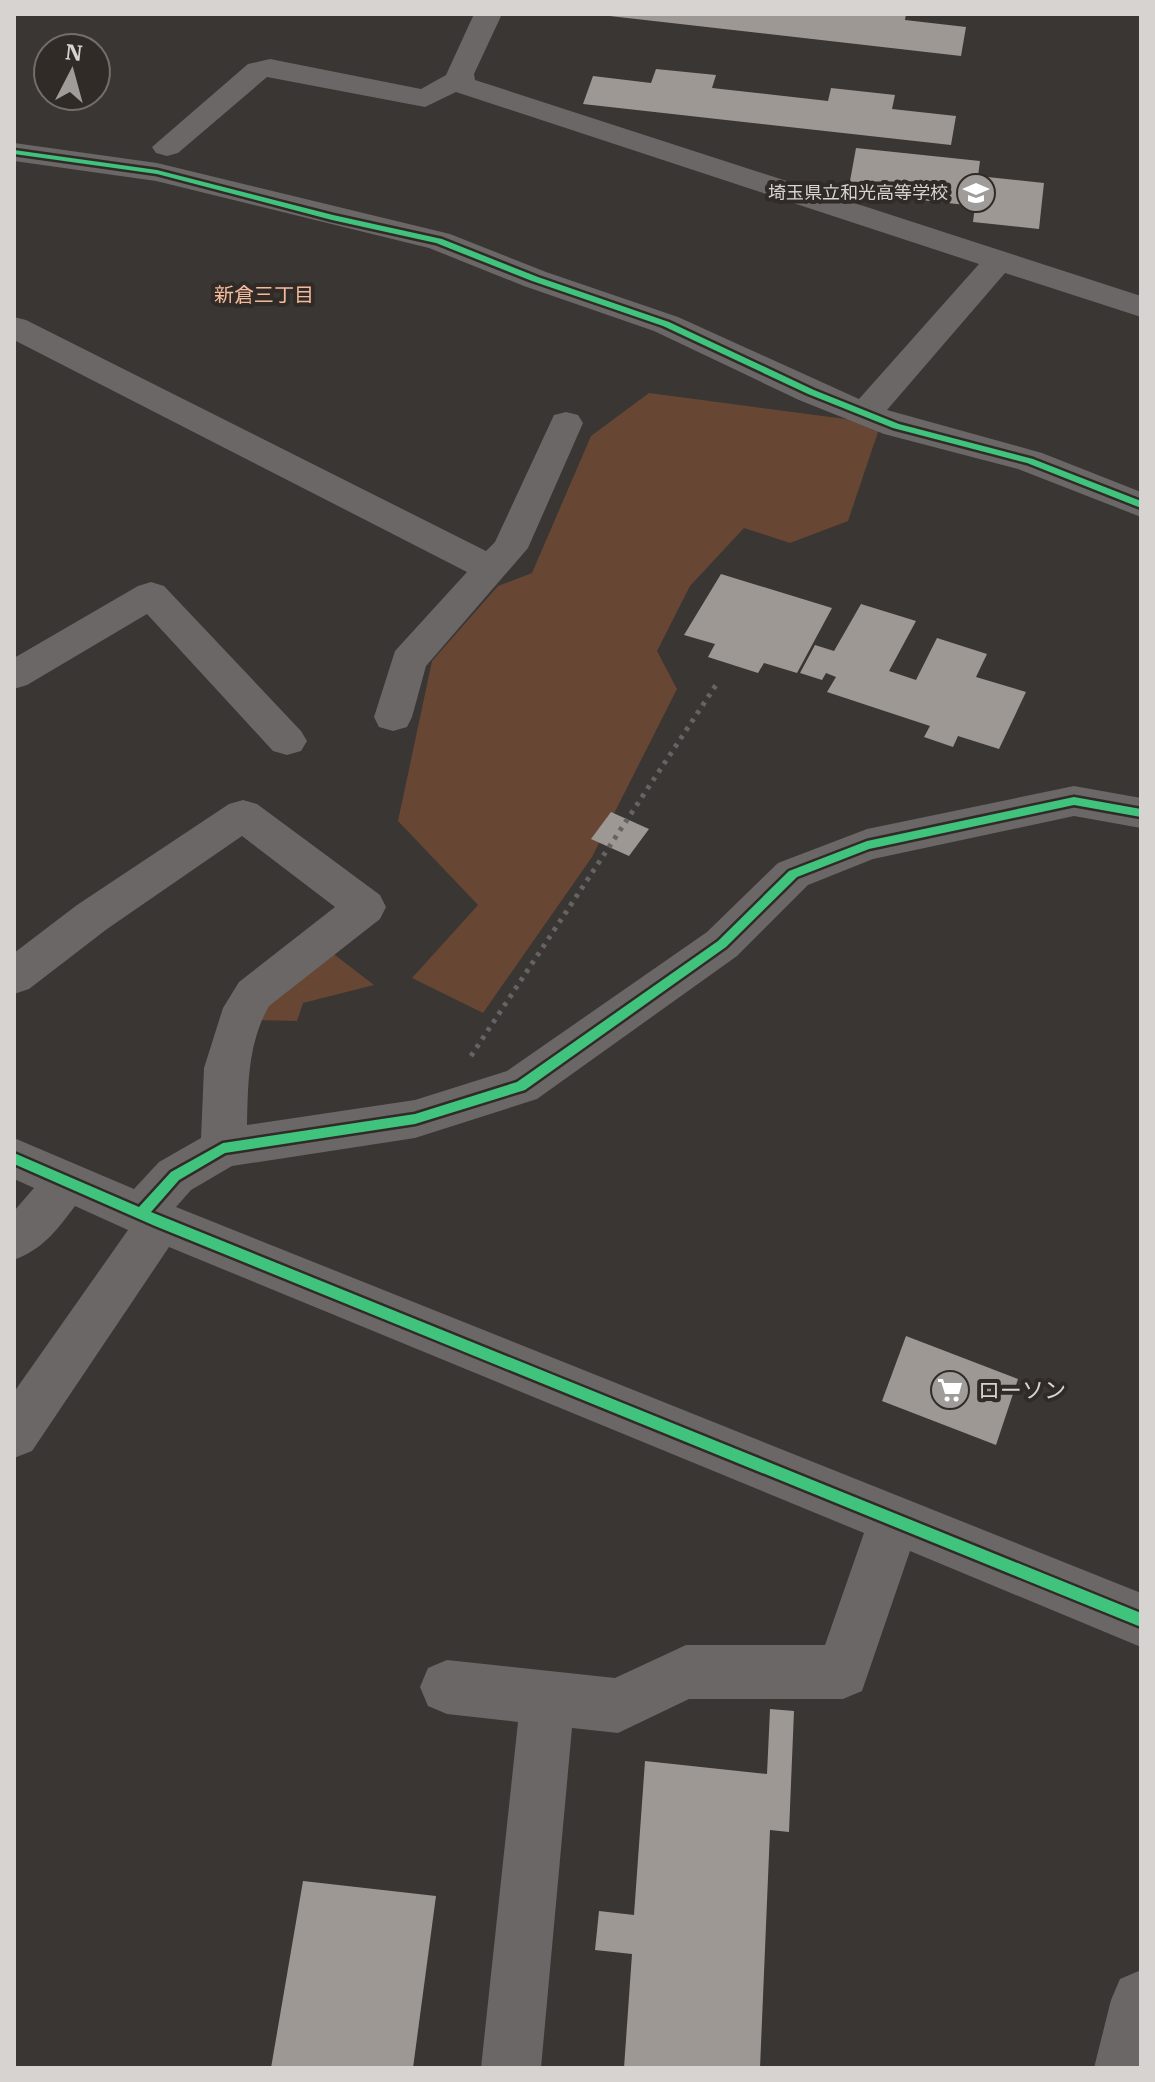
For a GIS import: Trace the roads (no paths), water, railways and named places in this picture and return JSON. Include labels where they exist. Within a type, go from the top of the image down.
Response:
[{"type":"street","points":[[167,147],[258,70],[280,69],[425,98],[459,79],[488,14]]},
{"type":"street","points":[[459,79],[462,85],[470,88],[1141,307]]},
{"type":"street","points":[[14,152],[157,172],[439,241],[535,279],[666,324],[811,392],[896,426],[1030,461],[1136,495]]},
{"type":"street","points":[[865,414],[999,261]]},
{"type":"street","points":[[14,327],[491,569]]},
{"type":"street","points":[[393,717],[408,661],[510,548],[566,423]]},
{"type":"street","points":[[14,675],[151,595],[287,741]]},
{"type":"street","points":[[14,1434],[175,1176],[223,1148],[415,1119],[521,1086],[722,944],[793,874],[867,845],[1074,801],[1141,813]]},
{"type":"street","points":[[14,977],[92,917],[243,815],[365,907],[254,994],[238,1021],[226,1068],[223,1148]]},
{"type":"street","points":[[14,1158],[151,1218],[1141,1620]]},
{"type":"street","points":[[14,1239],[36,1222],[66,1181]]},
{"type":"street","points":[[447,1687],[618,1706],[686,1672],[843,1672],[894,1520]]},
{"type":"street","points":[[511,2068],[548,1698]]},
{"type":"street","points":[[1124,2068],[1141,2000]]},
{"type":"place","name":"埼玉県立和光高等学校","points":[[976,193]]},
{"type":"place","name":"ローソン","points":[[950,1390]]},
{"type":"district","name":"新倉三丁目","points":[[264,295]]}]
